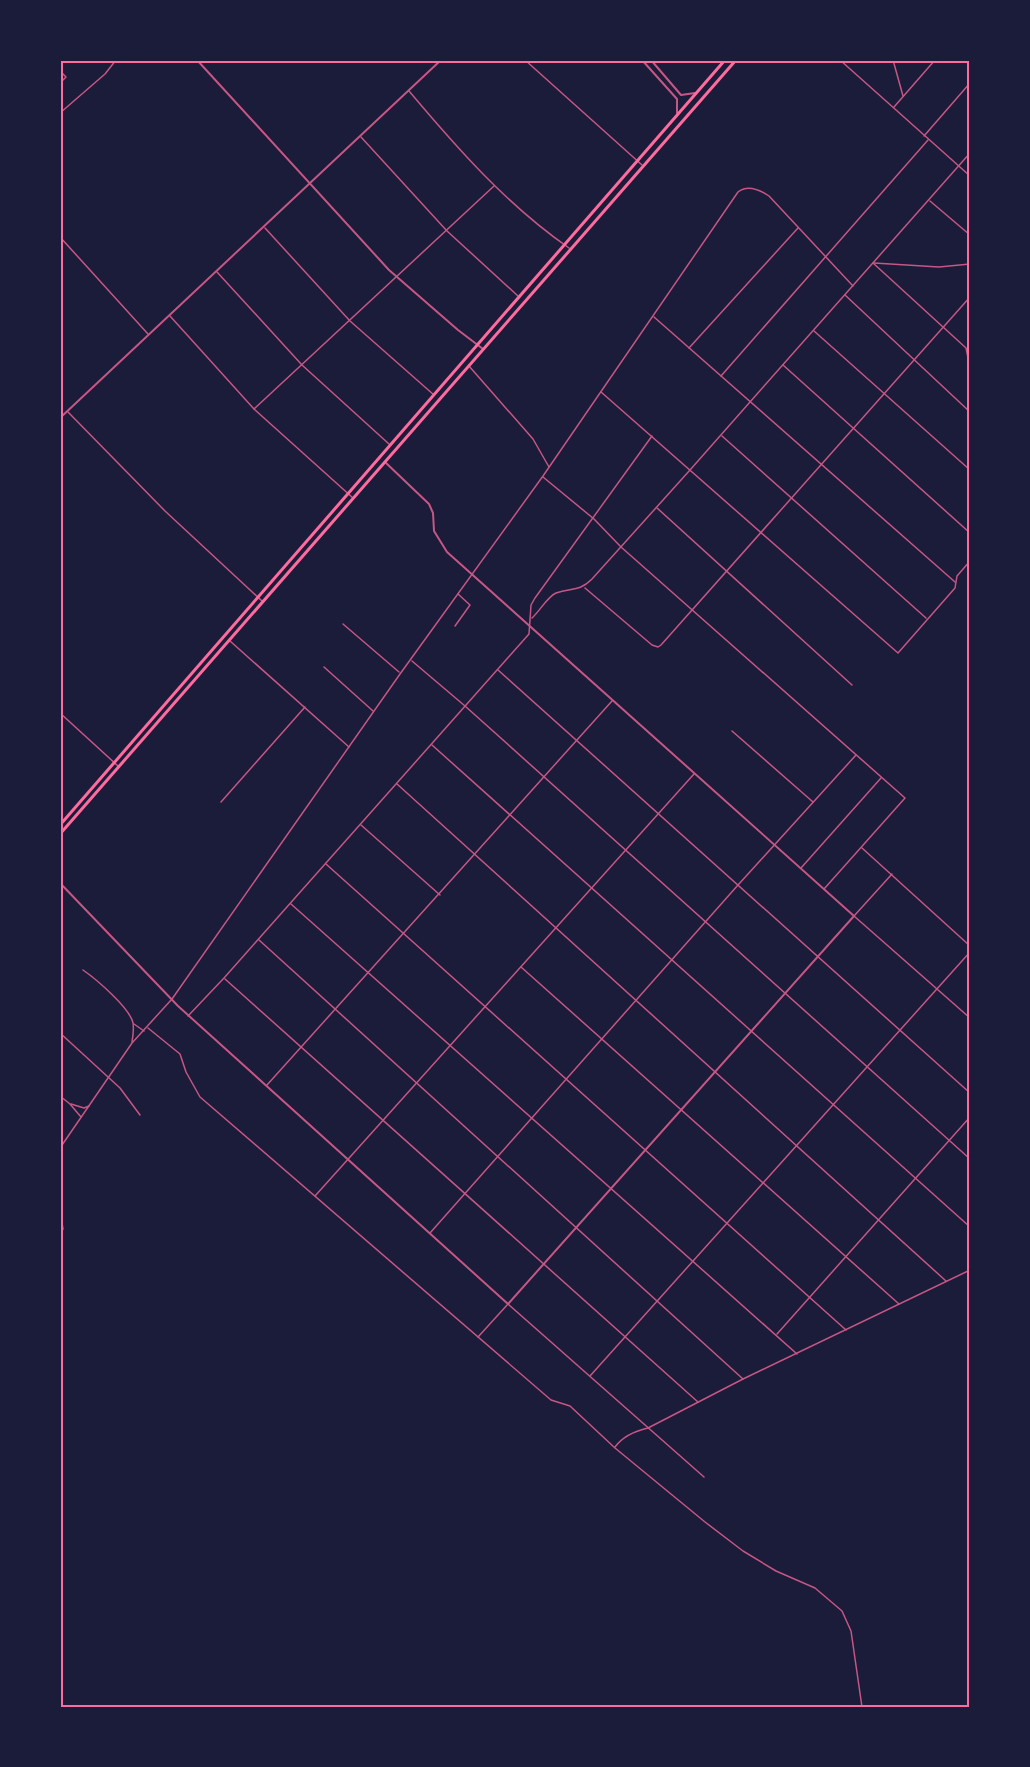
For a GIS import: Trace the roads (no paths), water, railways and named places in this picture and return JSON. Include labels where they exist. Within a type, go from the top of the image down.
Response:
[{"type":"main road","points":[[60,825],[725,60]]},
{"type":"main road","points":[[60,834],[735,60]]},
{"type":"main road","points":[[78,804],[82,808]]},
{"type":"street","points":[[60,113],[105,74],[116,60]]},
{"type":"street","points":[[197,60],[396,277],[483,349]]},
{"type":"street","points":[[60,418],[441,60]]},
{"type":"street","points":[[525,60],[643,166]]},
{"type":"street","points":[[642,60],[677,99],[677,114]]},
{"type":"street","points":[[651,60],[681,95],[696,93]]},
{"type":"street","points":[[840,60],[970,176]]},
{"type":"street","points":[[893,60],[903,97]]},
{"type":"street","points":[[893,108],[935,60]]},
{"type":"street","points":[[60,71],[66,77],[60,82]]},
{"type":"street","points":[[924,136],[970,83]]},
{"type":"street","points":[[409,92],[494,186],[570,249]]},
{"type":"street","points":[[361,137],[447,231],[519,297]]},
{"type":"street","points":[[721,376],[928,140]]},
{"type":"street","points":[[531,618],[557,593],[584,587],[657,508],[970,153]]},
{"type":"street","points":[[254,409],[494,186]]},
{"type":"street","points":[[60,1148],[132,1043],[172,999],[400,674],[543,476],[738,192],[743,188],[761,191],[769,196],[853,285]]},
{"type":"street","points":[[928,200],[970,235]]},
{"type":"street","points":[[264,227],[350,321],[435,395]]},
{"type":"street","points":[[690,348],[798,227]]},
{"type":"street","points":[[60,237],[148,335]]},
{"type":"street","points":[[873,262],[939,267],[970,264]]},
{"type":"street","points":[[873,262],[966,348],[970,368]]},
{"type":"street","points":[[217,271],[302,365],[391,446]]},
{"type":"street","points":[[845,295],[970,412]]},
{"type":"street","points":[[584,587],[652,645],[658,647],[661,645],[970,297]]},
{"type":"street","points":[[170,316],[254,409],[353,498]]},
{"type":"street","points":[[653,316],[956,582]]},
{"type":"street","points":[[814,330],[970,470]]},
{"type":"street","points":[[469,365],[533,439],[549,467]]},
{"type":"street","points":[[783,365],[970,533]]},
{"type":"street","points":[[601,391],[898,653],[955,588],[957,576],[970,561]]},
{"type":"street","points":[[67,411],[160,507],[263,601]]},
{"type":"street","points":[[721,435],[927,619]]},
{"type":"street","points":[[188,1016],[529,634],[531,605],[652,436]]},
{"type":"street","points":[[385,462],[429,504],[433,513],[434,531],[438,539],[447,552],[471,575],[970,1018]]},
{"type":"street","points":[[543,476],[594,519],[621,547],[692,611],[905,798],[825,889]]},
{"type":"street","points":[[657,508],[852,685]]},
{"type":"street","points":[[455,626],[470,605],[457,594]]},
{"type":"street","points":[[343,624],[400,674]]},
{"type":"street","points":[[229,640],[349,747]]},
{"type":"street","points":[[411,660],[970,1159]]},
{"type":"street","points":[[324,667],[374,712]]},
{"type":"street","points":[[497,669],[970,1093]]},
{"type":"street","points":[[267,1086],[612,701]]},
{"type":"street","points":[[221,802],[305,708]]},
{"type":"street","points":[[60,714],[119,766]]},
{"type":"street","points":[[732,731],[814,802]]},
{"type":"street","points":[[431,744],[970,1227]]},
{"type":"street","points":[[429,1234],[856,755]]},
{"type":"street","points":[[314,1197],[694,774]]},
{"type":"street","points":[[801,868],[881,778]]},
{"type":"street","points":[[397,783],[946,1281]]},
{"type":"street","points":[[360,824],[440,895]]},
{"type":"street","points":[[861,847],[970,946]]},
{"type":"street","points":[[325,864],[846,1330]]},
{"type":"street","points":[[477,1338],[545,1265],[891,874]]},
{"type":"street","points":[[60,883],[188,1016],[429,1234],[704,1477]]},
{"type":"street","points":[[290,903],[797,1354]]},
{"type":"street","points":[[258,940],[743,1379]]},
{"type":"street","points":[[590,1376],[970,952]]},
{"type":"street","points":[[521,967],[899,1304]]},
{"type":"street","points":[[83,970],[129,1013],[133,1023],[132,1043]]},
{"type":"street","points":[[224,978],[698,1402]]},
{"type":"street","points":[[133,1023],[144,1031]]},
{"type":"street","points":[[147,1028],[180,1054],[186,1072],[200,1097],[550,1400],[570,1407],[615,1448],[743,1551],[776,1571],[815,1588],[842,1611],[851,1631],[862,1707]]},
{"type":"street","points":[[60,1033],[120,1088],[140,1115]]},
{"type":"street","points":[[60,1096],[81,1118]]},
{"type":"street","points":[[60,1102],[63,1098]]},
{"type":"street","points":[[70,1104],[84,1108],[90,1106]]},
{"type":"street","points":[[776,1335],[970,1117]]},
{"type":"street","points":[[60,1212],[63,1229],[60,1234]]},
{"type":"street","points":[[615,1448],[627,1436],[648,1428],[743,1379],[970,1270]]}]
